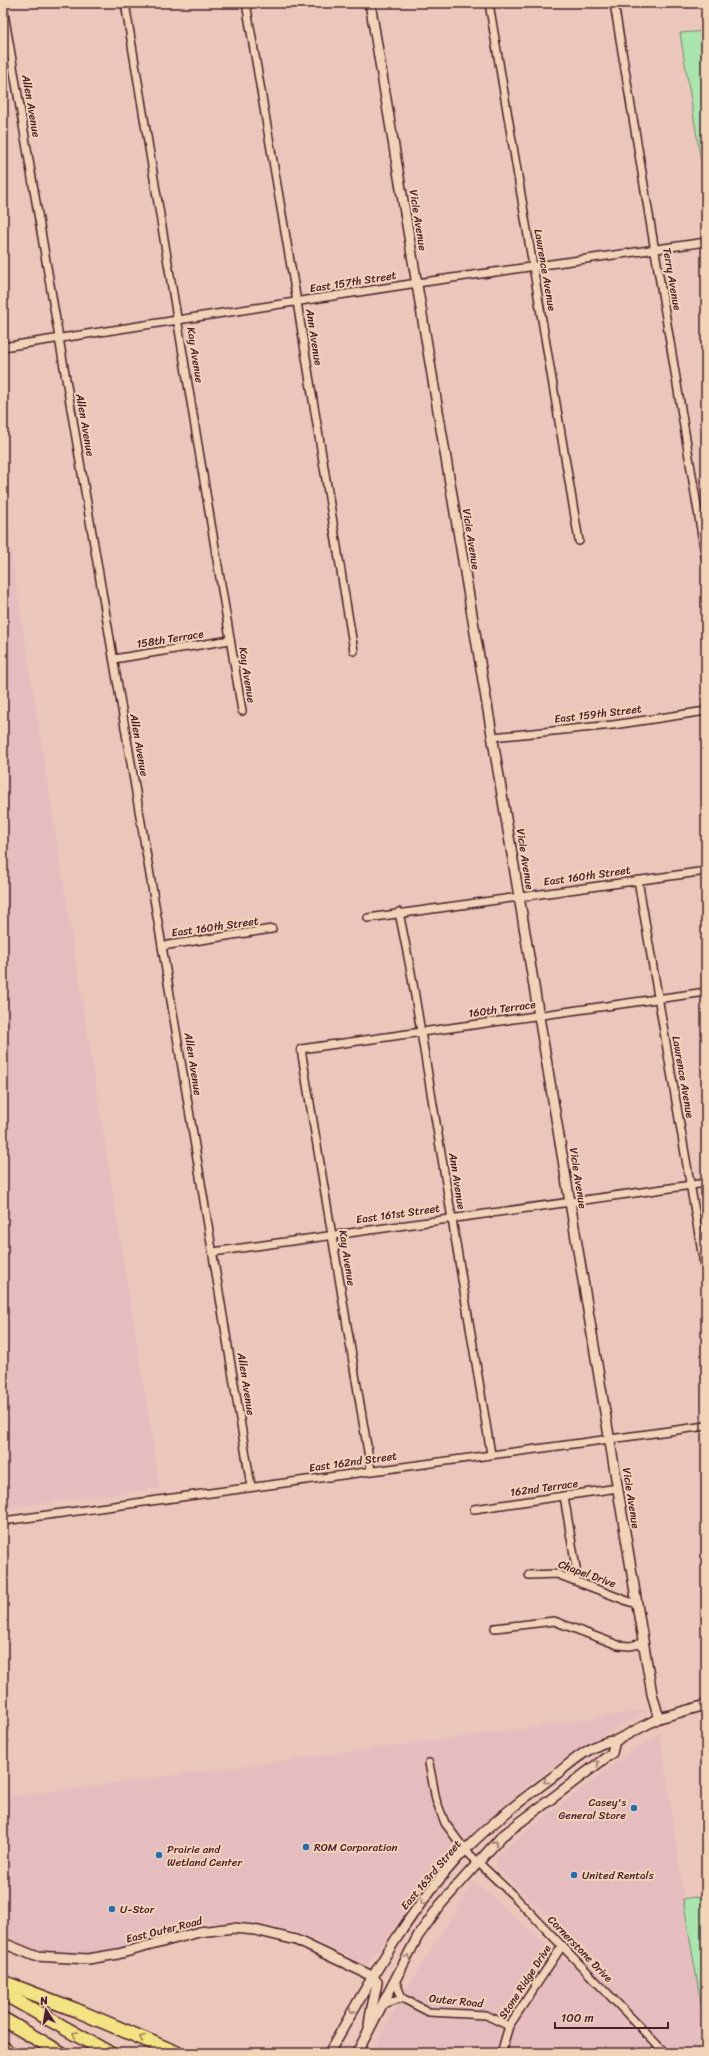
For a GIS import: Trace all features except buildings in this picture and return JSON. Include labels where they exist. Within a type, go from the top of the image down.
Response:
[{"type":"highway","points":[[3,1982],[76,2010],[177,2053]]},
{"type":"highway","points":[[3,1993],[109,2053]]},
{"type":"highway","points":[[3,2018],[61,2053]]},
{"type":"highway","points":[[3,2048],[9,2053]]},
{"type":"street","name":"Kay Avenue","points":[[125,3],[242,711]]},
{"type":"street","name":"Ann Avenue","points":[[246,3],[354,651]]},
{"type":"street","name":"Vicie Avenue","points":[[370,3],[643,1643],[652,1694],[659,1718]]},
{"type":"street","name":"Lawrence Avenue","points":[[489,3],[579,541]]},
{"type":"street","name":"Terry Avenue","points":[[614,3],[656,249],[706,560]]},
{"type":"street","name":"Allen Avenue","points":[[3,7],[114,659],[252,1486]]},
{"type":"street","name":"East 157th Street","points":[[3,347],[417,283],[706,242]]},
{"type":"street","name":"158th Terrace","points":[[114,659],[230,640]]},
{"type":"street","name":"East 159th Street","points":[[492,737],[613,725],[706,710]]},
{"type":"street","name":"East 160th Street","points":[[368,918],[399,912],[706,871]]},
{"type":"street","name":"Lawrence Avenue","points":[[638,880],[706,1276]]},
{"type":"street","name":"Ann Avenue","points":[[399,912],[411,972],[491,1454]]},
{"type":"street","name":"East 160th Street","points":[[162,946],[272,929]]},
{"type":"street","name":"160th Terrace","points":[[301,1050],[421,1031],[706,992]]},
{"type":"street","name":"Kay Avenue","points":[[301,1050],[371,1470]]},
{"type":"street","name":"East 161st Street","points":[[213,1252],[706,1183]]},
{"type":"street","name":"East 162nd Street","points":[[3,1521],[252,1486],[706,1426]]},
{"type":"street","name":"162nd Terrace","points":[[474,1509],[618,1488]]},
{"type":"street","points":[[564,1496],[576,1568],[576,1581]]},
{"type":"street","name":"Chapel Drive","points":[[529,1575],[551,1573],[630,1602],[637,1603]]},
{"type":"street","points":[[495,1628],[554,1621],[618,1645],[630,1646],[643,1643]]},
{"type":"street","name":"East 163rd Street","points":[[329,2053],[372,1976],[411,1917],[465,1850],[537,1788],[582,1754],[608,1740],[614,1741],[659,1718],[706,1704]]},
{"type":"street","points":[[357,2053],[418,1936],[440,1904],[502,1836],[612,1753],[614,1741]]},
{"type":"street","points":[[430,1763],[436,1800],[445,1823],[465,1850]]},
{"type":"street","name":"Cornerstone Drive","points":[[465,1850],[479,1862],[562,1946],[665,2053]]},
{"type":"street","name":"East Outer Road","points":[[3,1943],[35,1956],[88,1959],[118,1954],[199,1932],[233,1928],[255,1930],[296,1940],[372,1976]]},
{"type":"street","name":"Stone Ridge Drive","points":[[501,2053],[509,2026],[562,1946]]},
{"type":"street","points":[[369,2030],[369,2014],[376,1992],[376,1982],[372,1976]]},
{"type":"street","points":[[383,2004],[402,1998],[395,1980]]},
{"type":"street","name":"Outer Road","points":[[402,1998],[429,2012],[486,2015],[509,2026]]},
{"type":"shaded area","points":[[3,503],[160,1488],[3,1508]]},
{"type":"shaded area","points":[[651,1709],[615,1728],[544,1772],[478,1828],[450,1855],[366,1965],[299,1933],[276,1927],[233,1922],[196,1924],[119,1948],[85,1953],[36,1951],[3,1938],[3,1798],[520,1729]]},
{"type":"shaded area","points":[[660,1733],[690,1940],[706,2032],[706,2053],[371,2053],[407,1988],[474,1881],[569,1964],[589,1954],[496,1867],[497,1854],[630,1752]]},
{"type":"green space","points":[[706,31],[706,192],[680,33]]},
{"type":"green space","points":[[706,1895],[706,2032],[683,1899]]},
{"type":"place","name":"Casey's General Store","points":[[634,1808]]},
{"type":"place","name":"ROM Corporation","points":[[306,1847]]},
{"type":"place","name":"Prairie and Wetland Center","points":[[159,1855]]},
{"type":"place","name":"United Rentals","points":[[574,1875]]},
{"type":"place","name":"U-Stor","points":[[112,1909]]}]
